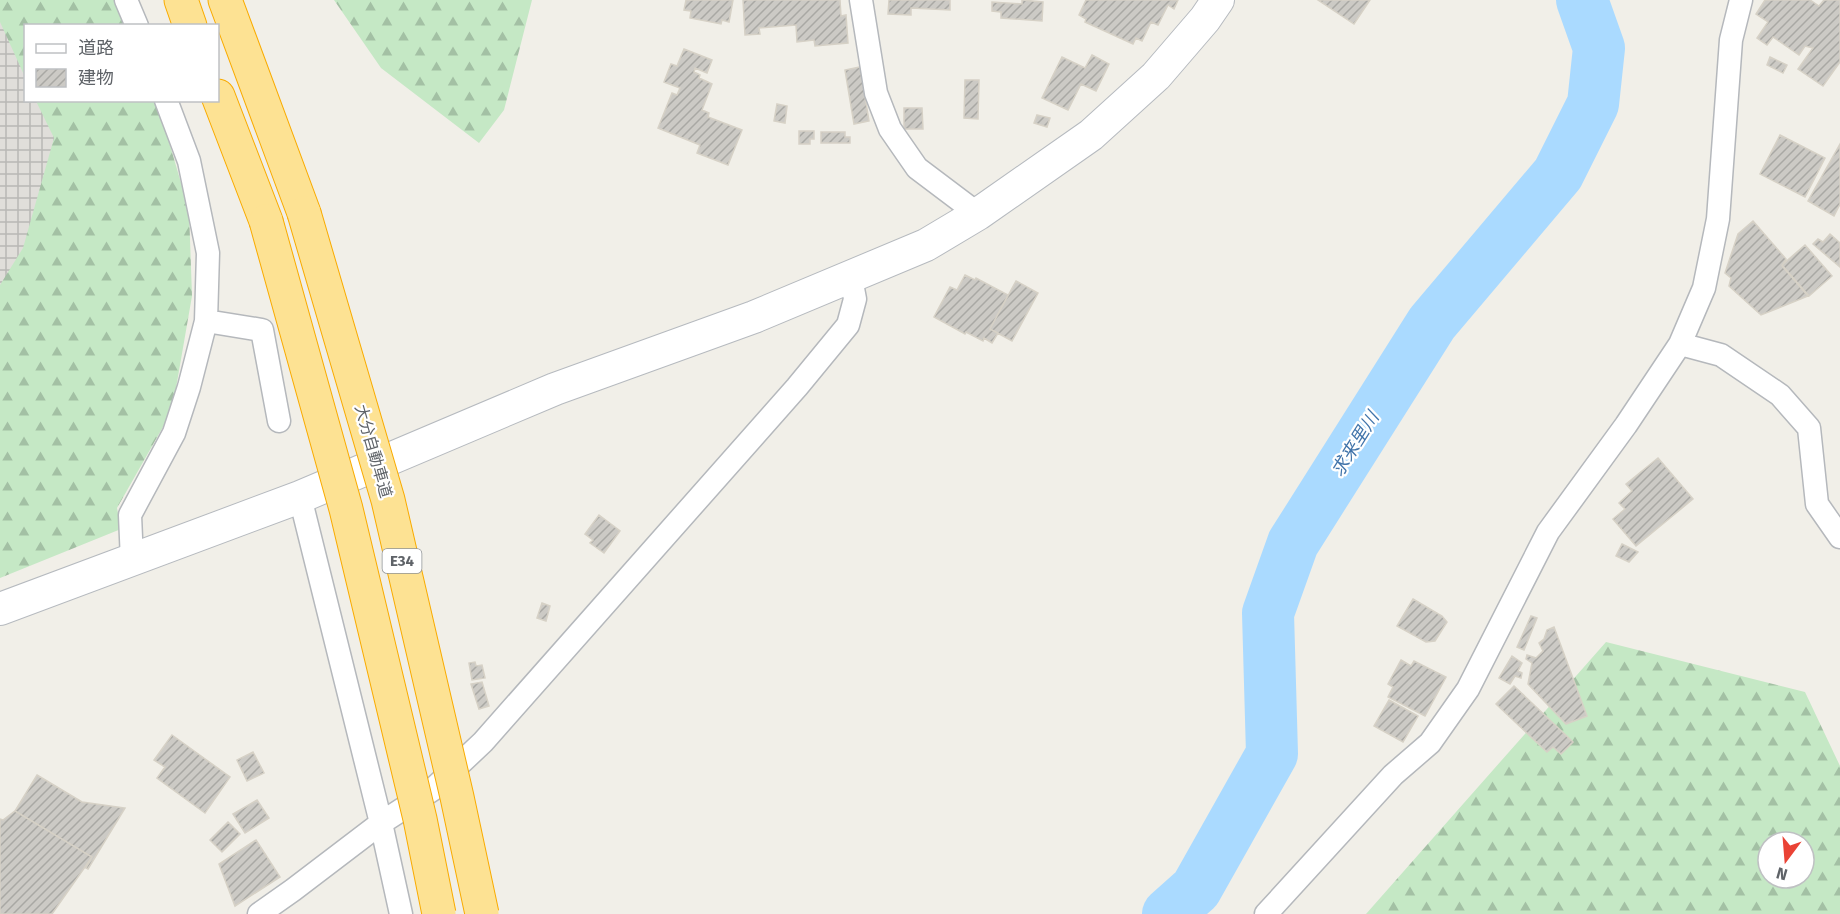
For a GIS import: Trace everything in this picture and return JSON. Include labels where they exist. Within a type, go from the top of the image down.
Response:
[{"type":"highway","points":[[181,0],[189,24]]},
{"type":"highway","name":"大分自動車道","points":[[225,0],[304,213],[388,500],[482,914]]},
{"type":"highway","name":"E34","points":[[219,99],[266,221],[346,509],[420,819],[439,914]]},
{"type":"street","points":[[126,0],[136,24]]},
{"type":"street","points":[[861,0],[876,93],[890,129],[917,168],[978,214]]},
{"type":"street","points":[[0,609],[300,497],[555,389],[754,317],[926,245],[978,214],[1091,135],[1156,76],[1205,19],[1218,0]]},
{"type":"street","points":[[1266,914],[1393,775],[1430,743],[1468,689],[1548,532],[1626,425],[1680,344],[1704,288],[1718,219],[1731,40],[1741,0]]},
{"type":"street","points":[[132,561],[130,515],[174,433],[206,321],[208,253],[189,161],[167,102]]},
{"type":"street","points":[[259,914],[381,823],[432,790],[483,742],[797,387],[848,325],[855,299],[851,278]]},
{"type":"street","points":[[206,321],[261,330],[279,421]]},
{"type":"street","points":[[1680,344],[1721,355],[1780,394],[1809,429],[1817,504],[1840,537]]},
{"type":"street","points":[[300,497],[381,823],[401,914]]},
{"type":"shaded area","points":[[0,0],[16,0],[25,24],[24,102],[68,102],[0,341]]},
{"type":"green space","points":[[0,0],[117,0],[128,24],[24,24],[24,75],[0,22]]},
{"type":"green space","points":[[334,0],[532,0],[504,110],[479,143],[381,68]]},
{"type":"green space","points":[[36,102],[157,102],[189,210],[192,296],[172,411],[117,508],[121,529],[0,578],[0,285],[23,248],[54,138]]},
{"type":"green space","points":[[1606,642],[1805,692],[1840,766],[1840,914],[1366,914]]},
{"type":"building","points":[[686,0],[733,0],[729,22],[722,20],[721,24],[690,18],[691,11],[684,10]]},
{"type":"building","points":[[743,0],[840,0],[841,16],[846,15],[848,43],[815,46],[814,40],[797,42],[796,25],[759,28],[760,34],[745,35]]},
{"type":"building","points":[[889,0],[950,0],[950,10],[911,8],[911,15],[888,14]]},
{"type":"building","points":[[1022,0],[1043,2],[1042,21],[1001,18],[1001,12],[992,11],[992,2],[1022,4]]},
{"type":"building","points":[[1086,0],[1178,0],[1174,9],[1168,5],[1158,25],[1151,22],[1142,41],[1136,38],[1133,44],[1085,22],[1086,19],[1079,15]]},
{"type":"building","points":[[1318,0],[1370,0],[1354,24]]},
{"type":"building","points":[[1765,0],[1810,0],[1819,6],[1824,0],[1840,0],[1840,62],[1823,86],[1798,69],[1813,48],[1805,46],[1799,55],[1773,37],[1767,45],[1757,38],[1768,22],[1756,14]]},
{"type":"building","points":[[684,49],[712,60],[707,73],[695,68],[694,72],[700,75],[699,78],[712,84],[702,110],[709,113],[708,117],[742,130],[728,165],[697,153],[700,145],[658,128],[672,93],[677,95],[680,88],[664,82],[671,64],[677,66]]},
{"type":"building","points":[[1092,55],[1109,64],[1096,91],[1081,84],[1068,110],[1042,98],[1062,57],[1085,68]]},
{"type":"building","points":[[1770,57],[1787,65],[1783,73],[1767,65]]},
{"type":"building","points":[[860,67],[869,121],[854,124],[845,70]]},
{"type":"building","points":[[965,80],[979,80],[978,119],[964,118]]},
{"type":"building","points":[[777,104],[787,106],[785,123],[774,121]]},
{"type":"building","points":[[904,108],[922,108],[923,129],[904,129]]},
{"type":"building","points":[[1037,115],[1050,118],[1047,127],[1034,123]]},
{"type":"building","points":[[799,131],[814,131],[814,139],[810,139],[810,144],[799,144]]},
{"type":"building","points":[[821,132],[845,132],[845,137],[850,137],[850,143],[821,143]]},
{"type":"building","points":[[1780,135],[1825,158],[1805,197],[1760,174]]},
{"type":"building","points":[[1840,144],[1840,204],[1834,216],[1808,201]]},
{"type":"building","points":[[1753,221],[1786,259],[1782,266],[1808,296],[1761,315],[1729,286],[1731,278],[1725,273],[1738,234]]},
{"type":"building","points":[[1830,234],[1840,243],[1840,267],[1813,244],[1818,239],[1823,242]]},
{"type":"building","points":[[1805,245],[1832,276],[1809,296],[1782,265]]},
{"type":"building","points":[[965,275],[975,280],[976,278],[1008,295],[990,329],[998,333],[992,343],[966,332],[965,334],[934,317],[950,287],[957,290]]},
{"type":"building","points":[[1016,281],[1038,293],[1012,341],[990,329]]},
{"type":"building","points":[[1658,458],[1693,499],[1636,546],[1613,519],[1625,509],[1619,503],[1632,491],[1626,484]]},
{"type":"building","points":[[599,515],[620,531],[604,553],[590,543],[593,540],[585,534]]},
{"type":"building","points":[[1622,544],[1638,552],[1629,562],[1616,556]]},
{"type":"building","points":[[1413,599],[1442,616],[1447,622],[1435,641],[1426,642],[1397,626]]},
{"type":"building","points":[[542,603],[550,606],[546,621],[537,618]]},
{"type":"building","points":[[1531,616],[1537,618],[1524,650],[1517,647]]},
{"type":"building","points":[[1554,627],[1587,716],[1566,724],[1528,684],[1532,663],[1526,659],[1527,655],[1536,658],[1543,651],[1539,643],[1544,639],[1547,630]]},
{"type":"building","points":[[1512,656],[1522,663],[1518,671],[1522,673],[1521,678],[1515,676],[1510,684],[1499,678]]},
{"type":"building","points":[[1401,660],[1411,666],[1414,661],[1446,677],[1425,716],[1388,697],[1393,687],[1388,684]]},
{"type":"building","points":[[475,662],[476,666],[482,665],[485,678],[472,680],[469,663]]},
{"type":"building","points":[[482,682],[489,706],[479,709],[471,684]]},
{"type":"building","points":[[1514,686],[1573,742],[1561,754],[1553,747],[1547,752],[1496,704]]},
{"type":"building","points":[[1389,700],[1418,716],[1403,742],[1374,726]]},
{"type":"building","points":[[172,735],[230,777],[205,813],[157,778],[165,767],[154,760]]},
{"type":"building","points":[[253,752],[264,773],[247,781],[237,760]]},
{"type":"building","points":[[37,775],[82,802],[125,808],[88,869],[86,868],[92,857],[15,811]]},
{"type":"building","points":[[257,800],[269,818],[245,833],[233,814]]},
{"type":"building","points":[[15,811],[92,857],[52,914],[0,914],[0,819],[3,820]]},
{"type":"building","points":[[228,822],[240,834],[222,852],[210,840]]},
{"type":"building","points":[[256,840],[280,877],[235,906],[219,864]]},
{"type":"waterway","name":"求来里川","points":[[1168,914],[1196,889],[1272,754],[1268,613],[1293,543],[1432,323],[1558,174],[1593,104],[1599,48],[1582,0]]}]
